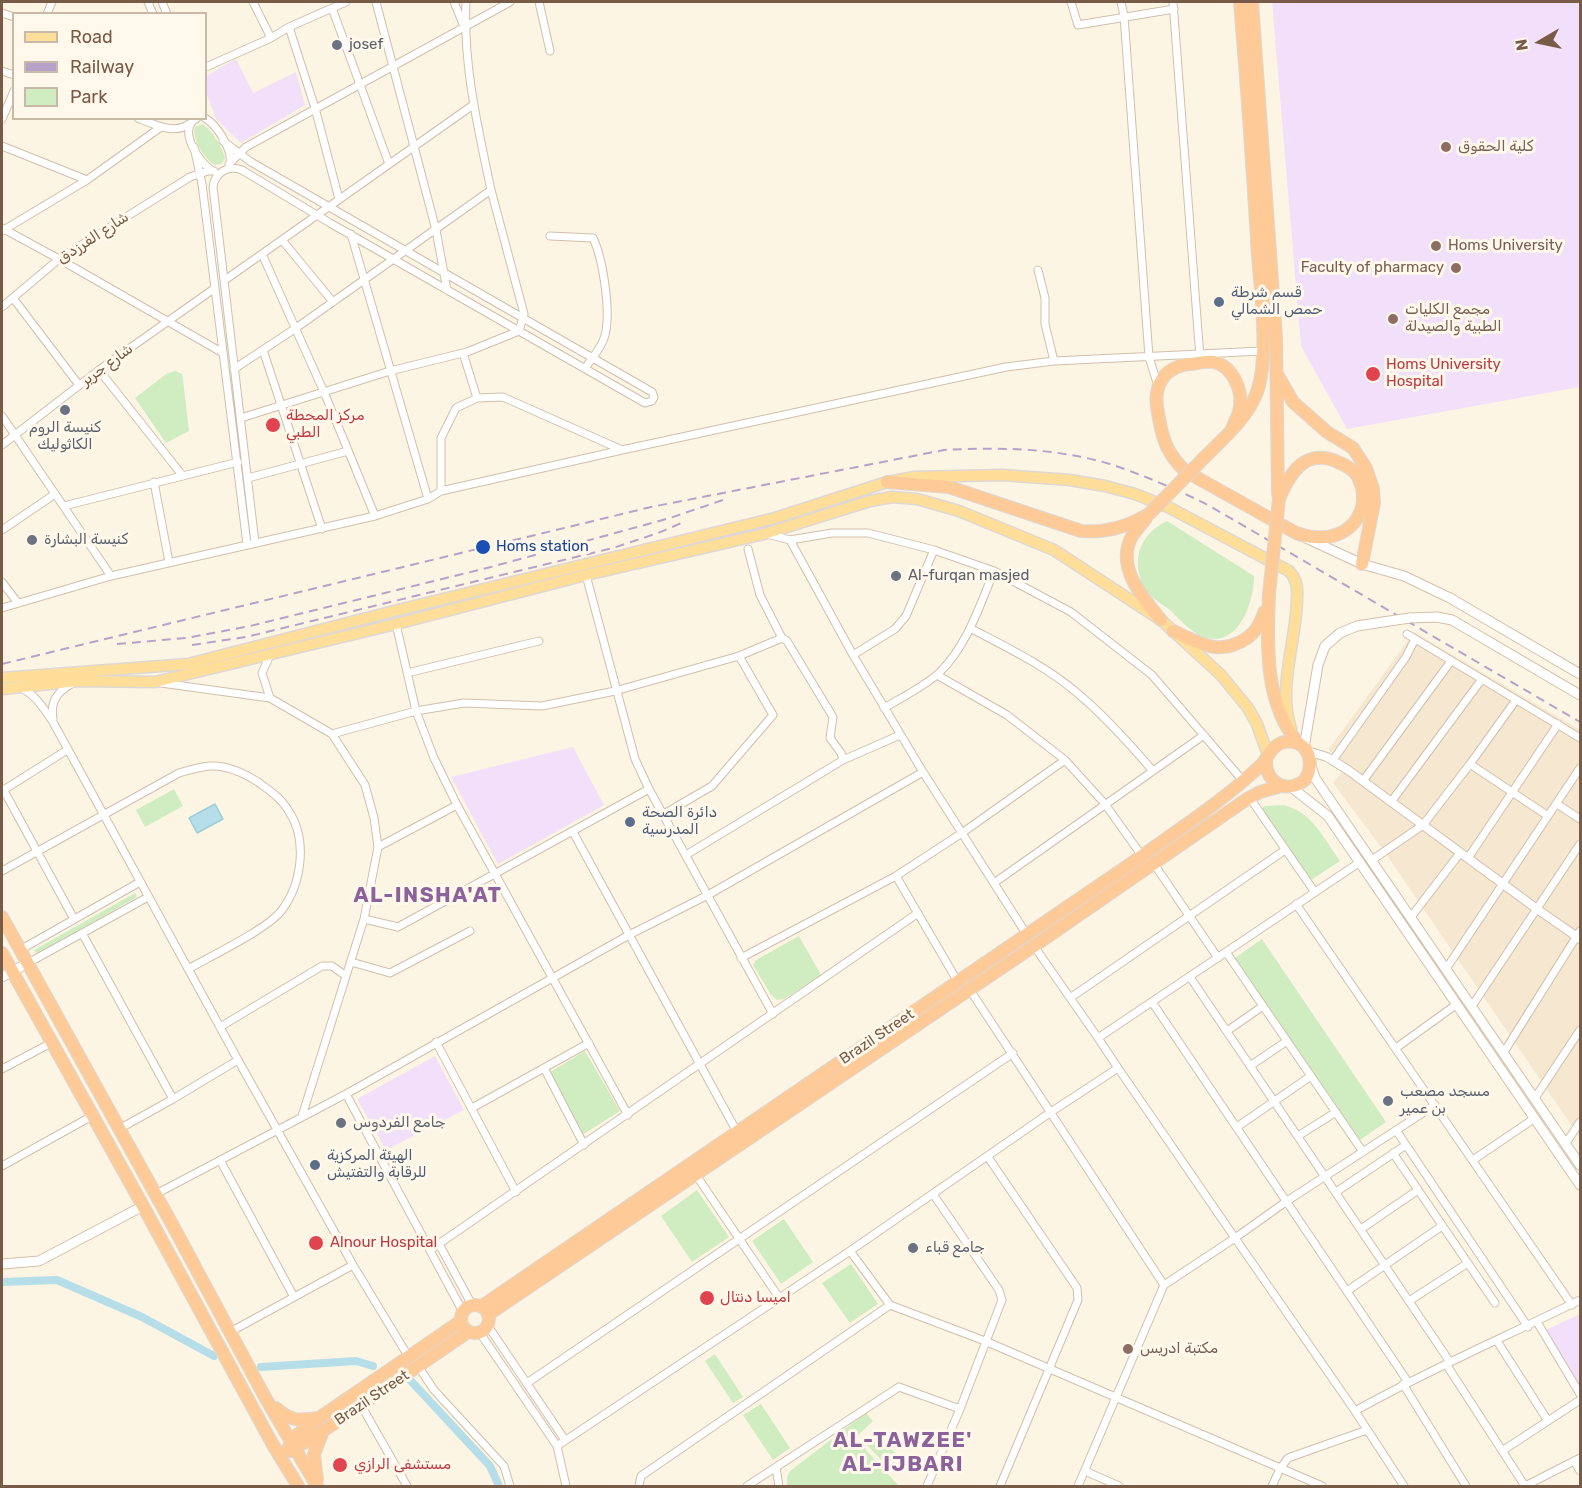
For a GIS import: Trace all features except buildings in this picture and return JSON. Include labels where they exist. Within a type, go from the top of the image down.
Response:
[{"type":"highway","points":[[1161,620],[1132,582],[1128,569],[1131,538],[1149,514],[1232,429],[1252,403],[1258,390],[1262,369],[1262,307],[1240,2]]},
{"type":"highway","points":[[1252,2],[1275,324],[1279,499],[1269,594],[1268,637],[1274,693],[1281,718],[1290,734],[1303,748],[1311,766],[1305,780],[1286,787],[1269,777],[1267,758],[1274,747],[1290,742],[1303,748]]},
{"type":"highway","points":[[1232,429],[1239,411],[1240,398],[1236,382],[1222,366],[1200,359],[1175,368],[1164,376],[1158,387],[1155,402],[1164,442],[1174,460],[1185,471],[1296,533],[1315,537],[1330,536],[1353,524],[1363,511],[1364,494],[1357,475],[1346,465],[1321,456],[1309,459],[1297,468],[1287,480],[1279,499]]},
{"type":"highway","points":[[1276,373],[1293,402],[1327,432],[1353,448],[1366,468],[1373,489],[1374,503],[1362,564]]},
{"type":"highway","points":[[887,482],[949,487],[1081,531],[1101,532],[1149,514]]},
{"type":"highway","points":[[1173,631],[1205,646],[1221,649],[1236,646],[1262,623],[1269,594]]},
{"type":"highway","name":"Brazil Street","points":[[317,1486],[314,1454],[323,1431],[418,1366],[476,1319],[737,1132],[1142,856],[1244,782],[1267,758]]},
{"type":"highway","name":"Brazil Street","points":[[266,1399],[286,1417],[303,1420],[319,1418],[408,1356],[476,1319],[696,1175],[1250,798],[1260,792],[1286,787]]},
{"type":"highway","points":[[2,917],[156,1194],[266,1399],[317,1486]]},
{"type":"highway","points":[[3,958],[7,974],[51,1043],[273,1445],[298,1486]]},
{"type":"highway","points":[[289,1470],[288,1456],[298,1434],[319,1418]]},
{"type":"highway","points":[[273,1445],[285,1448],[304,1443],[323,1431]]},
{"type":"main road","points":[[2,678],[188,664],[774,518],[887,482],[915,477],[1002,474],[1070,480],[1135,494],[1170,508],[1289,571],[1294,576],[1298,598],[1290,648],[1287,705],[1289,723],[1303,748]]},
{"type":"main road","points":[[2,689],[78,681],[155,682],[586,575],[764,534],[870,501],[892,497],[917,499],[959,511],[1054,550],[1161,620],[1221,675],[1248,708],[1261,732],[1267,758]]},
{"type":"main road","points":[[1296,533],[1362,564],[1404,576],[1450,598],[1581,674]]},
{"type":"main road","points":[[1303,748],[1318,665],[1325,646],[1340,633],[1357,626],[1410,618],[1437,617],[1452,620],[1581,695]]},
{"type":"main road","points":[[1311,766],[1315,778],[1581,1165]]},
{"type":"main road","points":[[1286,787],[1328,816],[1581,1185]]},
{"type":"main road","points":[[3,958],[20,950]]},
{"type":"main road","points":[[7,974],[28,963]]},
{"type":"main road","points":[[2,1264],[39,1261],[143,1206]]},
{"type":"street","points":[[254,2],[271,38]]},
{"type":"street","points":[[207,67],[346,2]]},
{"type":"street","points":[[376,2],[435,230],[447,290]]},
{"type":"street","points":[[453,2],[464,27]]},
{"type":"street","points":[[241,418],[390,371],[463,353],[519,331],[524,314],[491,190],[473,105],[464,27],[466,2]]},
{"type":"street","points":[[255,543],[213,187],[216,178],[246,147],[360,82],[510,2]]},
{"type":"street","points":[[539,2],[550,51]]},
{"type":"street","points":[[1071,2],[1078,25],[1174,5],[1200,359]]},
{"type":"street","points":[[1120,2],[1124,16],[1149,357],[1158,387]]},
{"type":"street","points":[[332,8],[389,164]]},
{"type":"street","points":[[289,27],[315,108],[339,199]]},
{"type":"street","points":[[2,119],[12,96]]},
{"type":"street","points":[[225,280],[473,105]]},
{"type":"street","points":[[207,114],[230,154],[227,167]]},
{"type":"street","points":[[143,120],[161,127],[173,128],[182,128],[190,121]]},
{"type":"street","points":[[207,120],[213,124]]},
{"type":"street","points":[[190,121],[187,133],[189,138],[204,165],[214,171]]},
{"type":"street","points":[[2,230],[87,180],[161,127]]},
{"type":"street","points":[[173,128],[189,138]]},
{"type":"street","points":[[225,143],[235,148],[246,147]]},
{"type":"street","points":[[225,143],[238,154],[404,251],[592,357]]},
{"type":"street","points":[[2,146],[87,180]]},
{"type":"street","points":[[194,147],[200,173],[247,544]]},
{"type":"street","points":[[190,177],[195,172],[198,159]]},
{"type":"street","name":"شارع الفرزدق","points":[[2,307],[59,259],[190,177],[227,167],[242,170],[645,403],[650,403],[653,399],[652,392],[592,357]]},
{"type":"street","points":[[234,369],[491,190]]},
{"type":"street","points":[[2,230],[59,259],[223,353]]},
{"type":"street","points":[[351,234],[428,499]]},
{"type":"street","points":[[550,236],[593,238],[595,241],[606,293],[607,319],[604,340],[585,368]]},
{"type":"street","points":[[282,240],[333,302]]},
{"type":"street","points":[[262,254],[324,392],[375,516]]},
{"type":"street","points":[[1038,270],[1045,298],[1045,324],[1054,361]]},
{"type":"street","name":"شارع جرير","points":[[2,445],[99,370],[215,288]]},
{"type":"street","points":[[13,298],[80,385]]},
{"type":"street","points":[[263,350],[322,529]]},
{"type":"street","points":[[2,608],[111,576],[375,516],[428,499],[441,491],[1006,368],[1054,361],[1149,357],[1200,359],[1262,351]]},
{"type":"street","points":[[463,353],[477,398]]},
{"type":"street","points":[[99,370],[182,475]]},
{"type":"street","points":[[441,491],[441,438],[456,408],[477,398],[503,397],[622,450]]},
{"type":"street","points":[[2,416],[111,576]]},
{"type":"street","points":[[248,478],[348,451]]},
{"type":"street","points":[[64,506],[238,462]]},
{"type":"street","points":[[154,482],[169,562]]},
{"type":"street","points":[[2,530],[54,494]]},
{"type":"street","points":[[764,534],[790,540],[832,533],[868,533],[934,550],[994,571],[1071,612],[1152,675],[1244,782]]},
{"type":"street","points":[[790,540],[853,656],[900,735],[1027,935]]},
{"type":"street","points":[[748,549],[760,595],[782,638],[792,649],[833,717],[830,738],[841,753],[843,760]]},
{"type":"street","points":[[853,656],[895,629],[906,616],[934,550]]},
{"type":"street","points":[[884,708],[937,675],[950,661],[970,628],[994,571]]},
{"type":"street","points":[[586,575],[615,691],[635,759],[649,789],[773,1014]]},
{"type":"street","points":[[2,582],[18,603]]},
{"type":"street","points":[[396,624],[416,711],[434,758],[457,805],[628,1115]]},
{"type":"street","points":[[970,628],[1026,658],[1075,691],[1119,732],[1153,771]]},
{"type":"street","points":[[1407,634],[1581,738]]},
{"type":"street","points":[[332,734],[416,711],[464,703],[542,706],[615,691],[739,656],[782,638]]},
{"type":"street","points":[[1333,760],[1406,657],[1415,639]]},
{"type":"street","points":[[407,673],[539,641]]},
{"type":"street","points":[[270,655],[262,673],[270,698]]},
{"type":"street","points":[[664,813],[712,786],[773,715],[739,656]]},
{"type":"street","points":[[1363,781],[1451,661]]},
{"type":"street","points":[[937,675],[1007,715],[1065,760],[1106,804],[1142,856]]},
{"type":"street","points":[[1391,802],[1482,680]]},
{"type":"street","points":[[53,722],[51,710],[53,700],[60,690],[78,681]]},
{"type":"street","points":[[155,682],[270,698],[332,734],[365,785],[374,818],[378,848],[364,919],[302,1116]]},
{"type":"street","points":[[16,686],[37,699],[53,722],[277,1130],[353,1265],[408,1356]]},
{"type":"street","points":[[1372,860],[1423,825],[1516,700]]},
{"type":"street","points":[[1468,858],[1558,724]]},
{"type":"street","points":[[686,855],[843,760],[900,735]]},
{"type":"street","points":[[994,882],[1204,735]]},
{"type":"street","points":[[1303,748],[1333,760],[1537,909],[1579,936],[1504,1052]]},
{"type":"street","points":[[67,750],[2,790],[74,919]]},
{"type":"street","points":[[741,958],[896,876],[962,833],[1065,760]]},
{"type":"street","points":[[1470,764],[1548,816]]},
{"type":"street","points":[[2,871],[179,773],[212,766],[230,769],[247,776],[278,798],[289,811],[296,826],[300,866],[296,884],[282,911],[262,928],[188,969]]},
{"type":"street","points":[[1446,969],[1581,768]]},
{"type":"street","points":[[156,1194],[346,1094],[553,976],[708,895],[923,772]]},
{"type":"street","points":[[364,919],[398,927],[649,789]]},
{"type":"street","points":[[1250,798],[1314,891]]},
{"type":"street","points":[[1557,804],[1581,819]]},
{"type":"street","points":[[378,848],[457,805]]},
{"type":"street","points":[[573,832],[737,1132]]},
{"type":"street","points":[[1472,1006],[1581,844]]},
{"type":"street","points":[[1070,998],[1285,850]]},
{"type":"street","points":[[1411,917],[1460,853]]},
{"type":"street","points":[[1098,1038],[1360,862]]},
{"type":"street","points":[[1154,864],[1218,958]]},
{"type":"street","points":[[896,876],[958,982]]},
{"type":"street","points":[[20,950],[140,882]]},
{"type":"street","points":[[28,963],[148,897]]},
{"type":"street","points":[[1296,904],[1572,1305]]},
{"type":"street","points":[[430,1250],[918,914]]},
{"type":"street","points":[[351,962],[390,973],[470,931]]},
{"type":"street","points":[[82,933],[173,1099]]},
{"type":"street","points":[[1034,946],[1404,1486]]},
{"type":"street","points":[[1226,952],[1363,1152]]},
{"type":"street","points":[[220,1027],[322,966],[332,966],[346,976]]},
{"type":"street","points":[[1190,977],[1409,1301],[1525,1486],[1577,1460],[1581,1471]]},
{"type":"street","points":[[970,990],[1164,1286]]},
{"type":"street","points":[[1152,1002],[1347,1291],[1406,1383],[1466,1486]]},
{"type":"street","points":[[1396,1048],[1457,1004]]},
{"type":"street","points":[[1227,1030],[1263,1006]]},
{"type":"street","points":[[1535,1098],[1581,1030]]},
{"type":"street","points":[[1250,1066],[1287,1041]]},
{"type":"street","points":[[436,1042],[516,1192]]},
{"type":"street","points":[[2,1070],[51,1043]]},
{"type":"street","points":[[472,1108],[589,1043]]},
{"type":"street","points":[[527,1383],[1013,1053]]},
{"type":"street","points":[[119,1129],[238,1060]]},
{"type":"street","points":[[543,1068],[584,1145]]},
{"type":"street","points":[[557,1446],[780,1299],[1118,1068]]},
{"type":"street","points":[[1237,1127],[1311,1076]]},
{"type":"street","points":[[346,1094],[430,1250],[557,1446],[566,1486]]},
{"type":"street","points":[[1078,1486],[1164,1286],[1287,1201],[1435,1105]]},
{"type":"street","points":[[1298,1136],[1336,1112]]},
{"type":"street","points":[[2,1166],[92,1116]]},
{"type":"street","points":[[1473,1160],[1535,1118]]},
{"type":"street","points":[[1566,1143],[1581,1122]]},
{"type":"street","points":[[1396,1130],[1528,1327]]},
{"type":"street","points":[[1336,1192],[1406,1144]]},
{"type":"street","points":[[1393,1154],[1495,1303]]},
{"type":"street","points":[[988,1157],[1077,1288],[1078,1300],[999,1486]]},
{"type":"street","points":[[220,1160],[294,1298]]},
{"type":"street","points":[[696,1175],[780,1299]]},
{"type":"street","points":[[1361,1229],[1418,1190]]},
{"type":"street","points":[[927,1486],[960,1409],[1002,1300],[999,1290],[933,1194]]},
{"type":"street","points":[[1347,1291],[1442,1226]]},
{"type":"street","points":[[439,1244],[476,1319],[527,1383],[565,1440]]},
{"type":"street","points":[[850,1251],[890,1305],[985,1341],[1322,1486]]},
{"type":"street","points":[[1409,1301],[1468,1263]]},
{"type":"street","points":[[230,1332],[353,1265]]},
{"type":"street","points":[[1355,1412],[1406,1383],[1581,1300]]},
{"type":"street","points":[[639,1486],[641,1476],[890,1305]]},
{"type":"street","points":[[1537,1322],[1581,1394]]},
{"type":"street","points":[[1497,1341],[1548,1421]]},
{"type":"street","points":[[418,1366],[435,1390],[504,1466],[510,1486]]},
{"type":"street","points":[[747,1486],[899,1387],[960,1409]]},
{"type":"street","points":[[1502,1451],[1581,1400]]},
{"type":"street","points":[[361,1405],[406,1486]]},
{"type":"street","points":[[1272,1486],[1288,1458],[1302,1451],[1367,1430]]},
{"type":"street","points":[[776,1468],[779,1486]]},
{"type":"street","points":[[1084,1471],[1119,1486]]},
{"type":"shaded area","name":"Homs University","points":[[1272,2],[1580,2],[1580,387],[1347,429],[1301,346]]},
{"type":"shaded area","points":[[236,59],[253,93],[296,72],[305,105],[241,143],[216,119],[207,95],[207,75]]},
{"type":"shaded area","points":[[1414,632],[1580,730],[1580,1138],[1384,851],[1333,783],[1342,772],[1329,749]]},
{"type":"shaded area","points":[[573,747],[604,805],[498,864],[451,777]]},
{"type":"shaded area","points":[[435,1056],[464,1110],[386,1150],[357,1099]]},
{"type":"shaded area","points":[[1580,1314],[1580,1387],[1546,1330]]},
{"type":"green space","points":[[203,124],[222,149],[225,159],[221,164],[215,165],[211,162],[197,143],[195,127]]},
{"type":"green space","points":[[175,371],[182,374],[189,431],[166,443],[135,398],[166,374]]},
{"type":"green space","points":[[1167,521],[1254,576],[1251,598],[1242,621],[1226,636],[1216,639],[1199,635],[1143,587],[1138,565],[1140,549],[1153,530]]},
{"type":"green space","points":[[174,789],[183,806],[145,827],[136,810]]},
{"type":"green space","points":[[1283,805],[1302,813],[1310,820],[1340,861],[1311,880],[1262,809],[1264,806]]},
{"type":"green space","points":[[135,893],[137,897],[37,954],[34,950]]},
{"type":"green space","points":[[799,936],[821,975],[784,999],[777,1000],[771,995],[753,965],[756,960]]},
{"type":"green space","points":[[1262,939],[1386,1122],[1360,1140],[1235,958]]},
{"type":"green space","points":[[585,1051],[620,1111],[582,1135],[550,1072]]},
{"type":"green space","points":[[697,1190],[729,1237],[692,1262],[661,1216]]},
{"type":"green space","points":[[784,1219],[813,1262],[781,1284],[752,1241]]},
{"type":"green space","points":[[851,1264],[878,1304],[850,1323],[822,1283]]},
{"type":"green space","points":[[715,1354],[743,1397],[733,1403],[705,1361]]},
{"type":"green space","points":[[761,1404],[790,1448],[773,1460],[743,1415]]},
{"type":"green space","points":[[866,1413],[873,1421],[855,1438],[899,1486],[787,1486],[790,1471]]},
{"type":"green space","points":[[878,1435],[898,1456],[887,1466],[867,1445]]},
{"type":"water","points":[[215,804],[223,819],[197,833],[189,818]]},
{"type":"waterway","points":[[2,1282],[57,1280],[142,1317],[214,1356]]},
{"type":"waterway","points":[[261,1367],[356,1361],[373,1366]]},
{"type":"waterway","points":[[411,1381],[490,1466],[499,1486]]},
{"type":"railway","points":[[2,664],[651,507],[944,450],[1007,449],[1049,452],[1110,464],[1196,499],[1580,722]]},
{"type":"railway","points":[[117,644],[186,638],[250,626],[491,567],[670,518],[723,500]]},
{"type":"railway","points":[[192,645],[246,637],[613,548],[686,521]]},
{"type":"place","name":"josef","points":[[337,45]]},
{"type":"place","name":"كلية الحقوق","points":[[1446,147]]},
{"type":"place","name":"Homs University","points":[[1436,246]]},
{"type":"place","name":"Faculty of pharmacy","points":[[1456,268]]},
{"type":"place","name":"قسم شرطة حمص الشمالي","points":[[1219,302]]},
{"type":"place","name":"مجمع الكليات الطبية والصيدلة","points":[[1393,319]]},
{"type":"place","name":"Homs University Hospital","points":[[1373,374]]},
{"type":"place","name":"كنيسة الروم الكاثوليك","points":[[65,410]]},
{"type":"place","name":"مركز المحطة الطبي","points":[[273,425]]},
{"type":"place","name":"كنيسة البشارة","points":[[32,540]]},
{"type":"place","name":"Homs station","points":[[483,547]]},
{"type":"place","name":"Al-furqan masjed","points":[[896,576]]},
{"type":"place","name":"دائرة الصحة المدرسية","points":[[630,822]]},
{"type":"place","name":"مسجد مصعب بن عمير","points":[[1388,1101]]},
{"type":"place","name":"جامع الفردوس","points":[[341,1123]]},
{"type":"place","name":"الهيئة المركزية للرقابة والتفتيش","points":[[315,1165]]},
{"type":"place","name":"Alnour Hospital","points":[[316,1243]]},
{"type":"place","name":"جامع قباء","points":[[913,1248]]},
{"type":"place","name":"اميسا دنتال","points":[[707,1298]]},
{"type":"place","name":"مكتبة ادريس","points":[[1128,1349]]},
{"type":"place","name":"مستشفى الرازي","points":[[340,1465]]},
{"type":"district","name":"AL-INSHA'AT","points":[[428,896]]},
{"type":"district","name":"AL-TAWZEE' AL-IJBARI","points":[[903,1453]]}]
